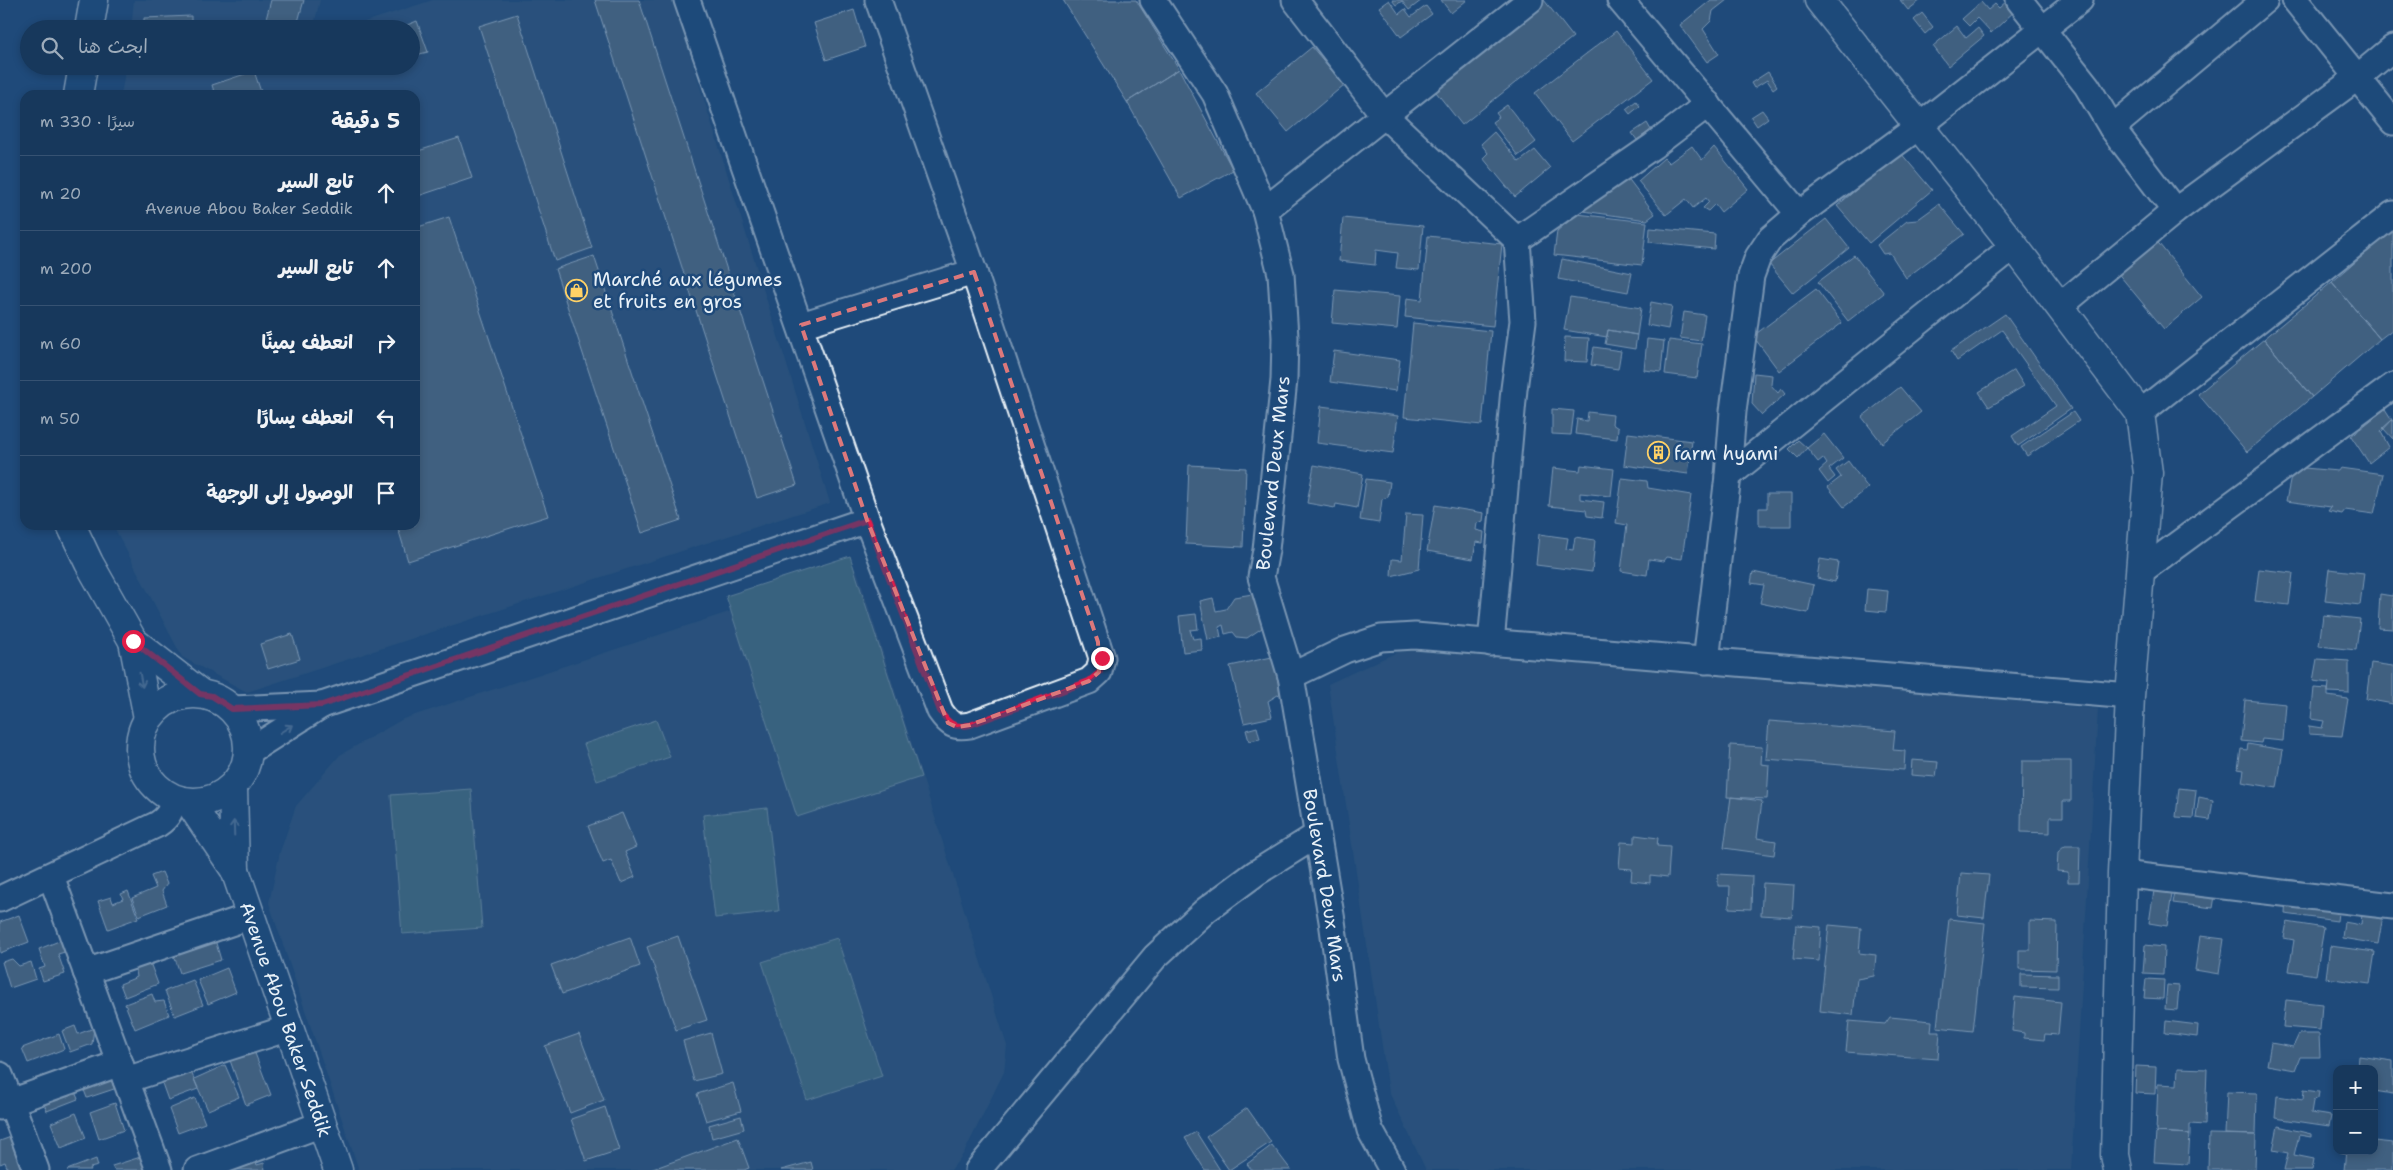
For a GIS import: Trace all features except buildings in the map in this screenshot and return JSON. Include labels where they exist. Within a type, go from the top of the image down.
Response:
[{"type":"street","points":[[91,20],[94,0]]},
{"type":"street","points":[[688,0],[867,520],[940,711],[948,723],[957,727],[970,725],[1089,681],[1100,672],[1102,658],[974,272],[878,0]]},
{"type":"street","name":"Boulevard Deux Mars","points":[[1153,0],[1215,94],[1265,210],[1281,274],[1285,337],[1284,380],[1266,550],[1261,577],[1291,676],[1351,1059],[1370,1130],[1392,1170]]},
{"type":"street","points":[[1295,0],[1383,114],[1517,240],[1523,321],[1513,399],[1491,643]]},
{"type":"street","points":[[1265,210],[1383,114],[1530,0]]},
{"type":"street","points":[[1620,0],[1799,214]]},
{"type":"street","points":[[1818,0],[2014,246],[2140,412],[2148,473],[2130,696],[2122,874],[2118,1166]]},
{"type":"street","points":[[2020,0],[2044,28],[2087,86],[2112,128],[2175,211]]},
{"type":"street","points":[[1706,661],[1728,476],[1733,412],[1751,276],[1758,257],[1770,239],[1799,214],[1918,127],[2080,0]]},
{"type":"street","points":[[2112,128],[2265,0]]},
{"type":"street","points":[[2295,0],[2393,122]]},
{"type":"street","points":[[2060,306],[2175,211],[2358,77],[2393,48]]},
{"type":"street","points":[[79,90],[81,75]]},
{"type":"street","points":[[1517,240],[1646,151],[1708,104]]},
{"type":"street","points":[[2140,412],[2393,214]]},
{"type":"street","points":[[1728,476],[2014,246]]},
{"type":"street","points":[[801,325],[974,272]]},
{"type":"street","points":[[2140,572],[2393,386]]},
{"type":"street","points":[[248,752],[322,705],[867,520]]},
{"type":"street","points":[[74,530],[133,641],[148,718]]},
{"type":"street","points":[[1291,676],[1345,650],[1381,638],[1415,636],[2130,696]]},
{"type":"street","points":[[133,641],[200,694]]},
{"type":"street","points":[[200,694],[212,696],[232,709],[245,729],[248,752],[244,771],[233,787],[212,799],[181,800],[159,790],[149,778],[142,764],[140,748],[142,732],[148,718],[162,704],[180,695],[200,694]]},
{"type":"street","points":[[232,709],[322,705]]},
{"type":"street","name":"Avenue Abou Baker Seddik","points":[[233,787],[235,870],[338,1170]]},
{"type":"street","points":[[0,899],[158,824],[166,819],[181,800]]},
{"type":"street","name":"Avenue Abou Baker Seddik","points":[[181,800],[235,870]]},
{"type":"street","points":[[978,1170],[1155,957],[1214,904],[1256,873],[1317,835]]},
{"type":"street","points":[[2122,874],[2393,906]]},
{"type":"street","points":[[51,876],[159,1170]]},
{"type":"street","points":[[86,972],[251,916]]},
{"type":"street","points":[[5,1105],[123,1071],[289,1028]]},
{"type":"street","points":[[0,1075],[5,1105],[36,1170]]},
{"type":"street","points":[[197,1170],[322,1124]]},
{"type":"highlighted area","points":[[974,272],[1098,642],[1099,672],[1089,681],[970,725],[957,727],[948,723],[867,520],[801,325]]},
{"type":"shaded area","points":[[134,0],[320,0],[315,20],[132,20]]},
{"type":"shaded area","name":"Marché aux légumes et fruits en gros","points":[[433,0],[673,0],[830,503],[247,692],[182,657],[116,530],[420,530],[420,90],[122,90],[124,75],[420,75],[420,20],[371,20]]},
{"type":"shaded area","points":[[857,570],[1007,1046],[1004,1072],[964,1153],[951,1170],[359,1170],[269,903],[280,852],[296,806],[340,755],[403,719]]},
{"type":"shaded area","points":[[1415,644],[2098,709],[2071,1170],[1426,1170],[1389,1092],[1328,684]]},
{"type":"green space","points":[[850,556],[921,777],[797,817],[726,596]]},
{"type":"green space","points":[[656,720],[670,757],[597,781],[584,744]]},
{"type":"green space","points":[[471,789],[482,928],[402,934],[391,795]]},
{"type":"green space","points":[[767,808],[779,911],[715,918],[703,815]]},
{"type":"green space","points":[[837,938],[882,1076],[807,1100],[762,962]]},
{"type":"place","name":"Marché aux légumes et fruits en gros","points":[[577,290]]},
{"type":"place","name":"farm hyami","points":[[1658,453]]},
{"type":"route","points":[[133,641],[200,694],[212,696],[232,709],[322,705],[867,520],[940,711],[948,723],[957,727],[970,725],[1089,681],[1100,672],[1102,658]]}]
